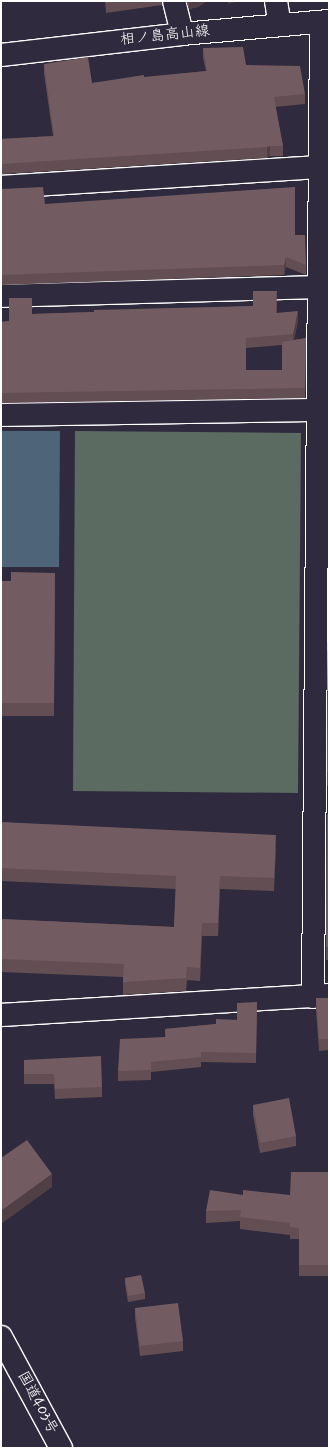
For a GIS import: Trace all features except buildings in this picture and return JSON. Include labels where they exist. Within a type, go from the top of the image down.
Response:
[{"type":"main road","points":[[174,1],[182,34]]},
{"type":"main road","points":[[276,1],[280,25]]},
{"type":"main road","points":[[1,1015],[321,996],[323,485],[317,410],[323,373],[318,288],[324,260],[323,154],[325,21]]},
{"type":"main road","name":"相ノ島高山線","points":[[1,55],[182,34],[325,21]]},
{"type":"main road","points":[[1,187],[323,154]]},
{"type":"main road","points":[[1,296],[318,288]]},
{"type":"main road","points":[[1,415],[317,410]]},
{"type":"main road","name":"国道403号","points":[[1,1337],[61,1448]]},
{"type":"green space","points":[[75,431],[301,433],[298,793],[73,791]]},
{"type":"water","points":[[1,431],[60,431],[59,567],[1,567]]}]
